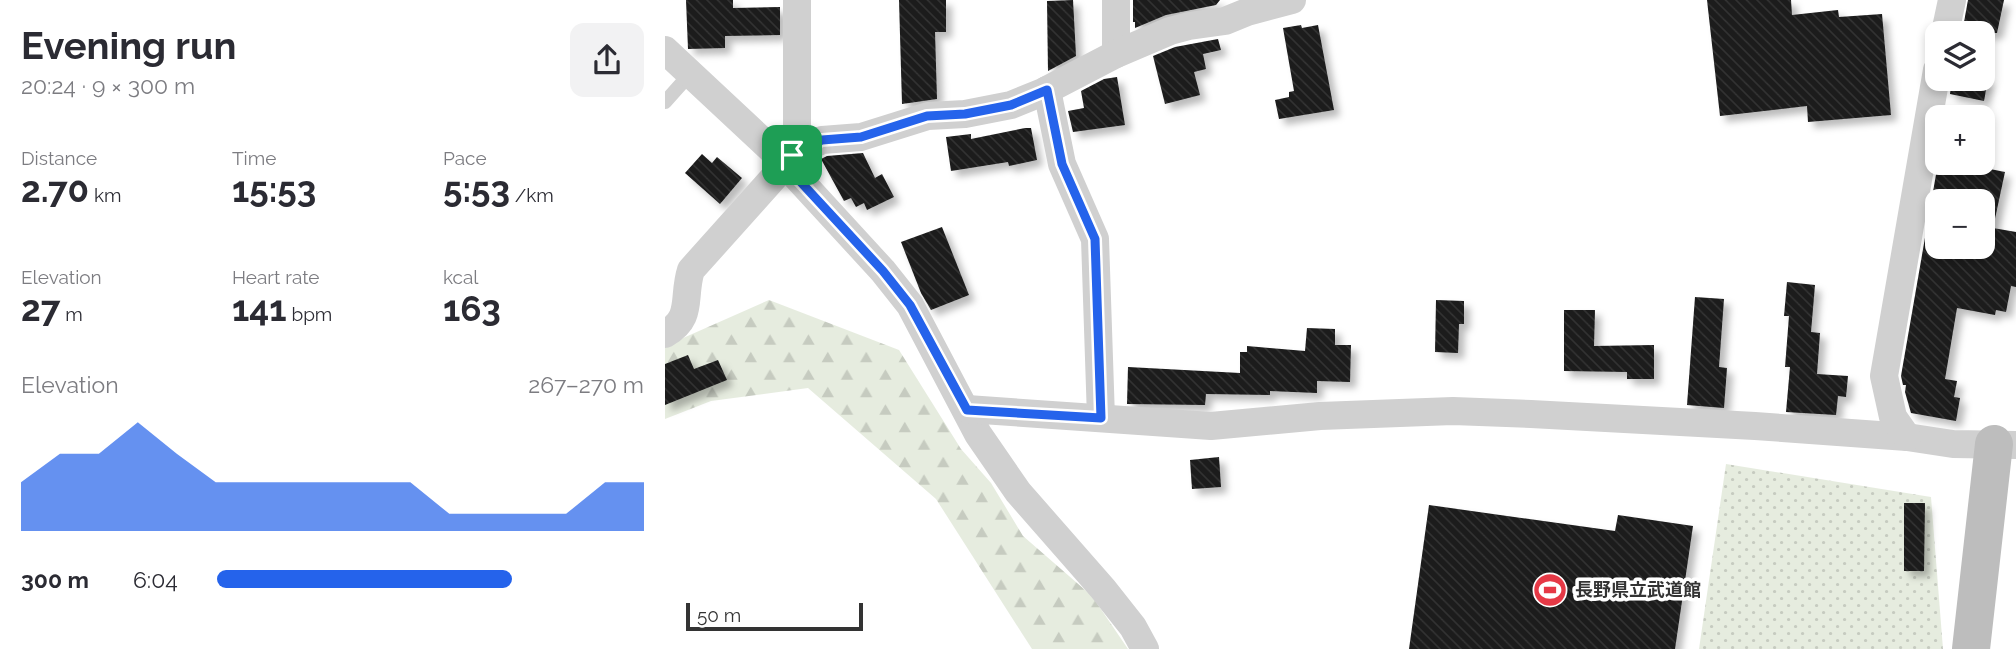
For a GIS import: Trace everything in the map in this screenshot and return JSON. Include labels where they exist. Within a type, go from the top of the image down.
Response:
[{"type":"street","points":[[665,334],[678,327],[682,319],[691,270],[788,160],[797,140],[797,0]]},
{"type":"street","points":[[1116,0],[1116,54]]},
{"type":"street","points":[[788,160],[822,140],[861,137],[927,116],[965,114],[1011,105],[1170,31],[1225,21],[1247,6],[1292,0]]},
{"type":"street","points":[[1948,21],[1952,0]]},
{"type":"street","points":[[665,50],[788,160],[883,271],[910,305],[978,434],[1018,492],[1103,589],[1133,627],[1145,649]]},
{"type":"street","points":[[1047,90],[1062,164],[1095,239],[1101,418]]},
{"type":"street","points":[[1907,437],[1893,416],[1884,376],[1933,91]]},
{"type":"street","points":[[967,410],[1211,426],[1320,416],[1453,411],[1602,416],[1907,437],[1952,444],[2005,445],[1971,649]]},
{"type":"lane","points":[[665,102],[690,74]]},
{"type":"green space","points":[[769,300],[899,350],[961,449],[991,483],[1023,536],[1092,596],[1128,649],[1032,649],[936,499],[808,388],[711,401],[665,419],[665,346]]},
{"type":"green space","points":[[1726,464],[1931,497],[1943,649],[1699,649]]},
{"type":"building","points":[[686,0],[733,0],[733,8],[780,7],[780,35],[725,36],[725,48],[688,49]]},
{"type":"building","points":[[899,0],[946,0],[946,32],[935,32],[937,99],[902,104]]},
{"type":"building","points":[[1073,0],[1076,56],[1048,71],[1047,1]]},
{"type":"building","points":[[1133,0],[1220,0],[1216,5],[1166,15],[1135,28]]},
{"type":"building","points":[[1707,0],[1791,0],[1792,15],[1838,10],[1839,17],[1882,14],[1891,115],[1808,122],[1807,106],[1720,116]]},
{"type":"building","points":[[1968,0],[2004,0],[1997,33],[1995,21],[1964,21]]},
{"type":"building","points":[[1301,25],[1302,28],[1318,25],[1334,110],[1279,119],[1275,100],[1289,97],[1289,92],[1294,91],[1283,28]]},
{"type":"building","points":[[1218,39],[1221,50],[1203,54],[1206,69],[1194,72],[1200,95],[1165,104],[1153,56],[1175,47]]},
{"type":"building","points":[[1117,77],[1125,125],[1073,132],[1068,111],[1084,108],[1081,91],[1104,79]]},
{"type":"building","points":[[1950,91],[1986,91],[1984,101],[1950,94]]},
{"type":"building","points":[[1031,128],[1037,160],[1009,166],[1008,162],[951,171],[946,137],[971,134],[971,139]]},
{"type":"building","points":[[863,153],[875,178],[882,174],[894,197],[867,210],[864,203],[856,207],[851,198],[844,201],[821,159],[827,156]]},
{"type":"building","points":[[702,154],[712,163],[717,157],[742,178],[720,204],[685,173]]},
{"type":"building","points":[[1995,170],[2005,172],[1995,219],[1995,189],[1933,189],[1936,175],[1995,175]]},
{"type":"building","points":[[942,227],[969,295],[931,310],[921,293],[901,242]]},
{"type":"building","points":[[1995,228],[2016,232],[2016,287],[2011,286],[2006,312],[1996,310],[1995,315],[1957,308],[1945,379],[1957,381],[1954,397],[1960,398],[1956,421],[1911,413],[1905,392],[1906,385],[1903,385],[1901,376],[1925,238],[1925,259],[1995,259]]},
{"type":"building","points":[[1787,282],[1815,285],[1811,332],[1820,333],[1817,374],[1848,376],[1846,397],[1838,396],[1836,415],[1786,412],[1790,367],[1785,367],[1789,316],[1784,316]]},
{"type":"building","points":[[1695,297],[1724,299],[1719,367],[1727,368],[1724,408],[1687,405]]},
{"type":"building","points":[[1436,300],[1464,301],[1464,324],[1459,324],[1458,353],[1435,352]]},
{"type":"building","points":[[1564,310],[1595,310],[1594,346],[1654,345],[1654,379],[1627,379],[1627,372],[1564,371]]},
{"type":"building","points":[[1307,328],[1335,329],[1335,345],[1351,345],[1350,382],[1317,381],[1317,393],[1270,391],[1270,395],[1206,394],[1205,405],[1127,404],[1128,367],[1240,373],[1240,352],[1247,352],[1247,346],[1305,351]]},
{"type":"building","points":[[688,355],[694,369],[718,360],[727,380],[665,405],[665,364]]},
{"type":"building","points":[[1219,457],[1221,487],[1192,489],[1190,460]]},
{"type":"building","points":[[1904,503],[1925,503],[1924,571],[1904,571]]},
{"type":"building","name":"長野県立武道館","points":[[1429,505],[1615,531],[1618,515],[1693,526],[1675,649],[1409,649]]},
{"type":"place","name":"長野県立武道館","points":[[1550,590]]},
{"type":"route","points":[[1047,90],[1062,164],[1095,239],[1101,418],[967,410],[910,305],[846,229],[785,165],[792,155],[822,140],[861,137],[927,116],[965,114],[1011,105],[1047,90]]}]
